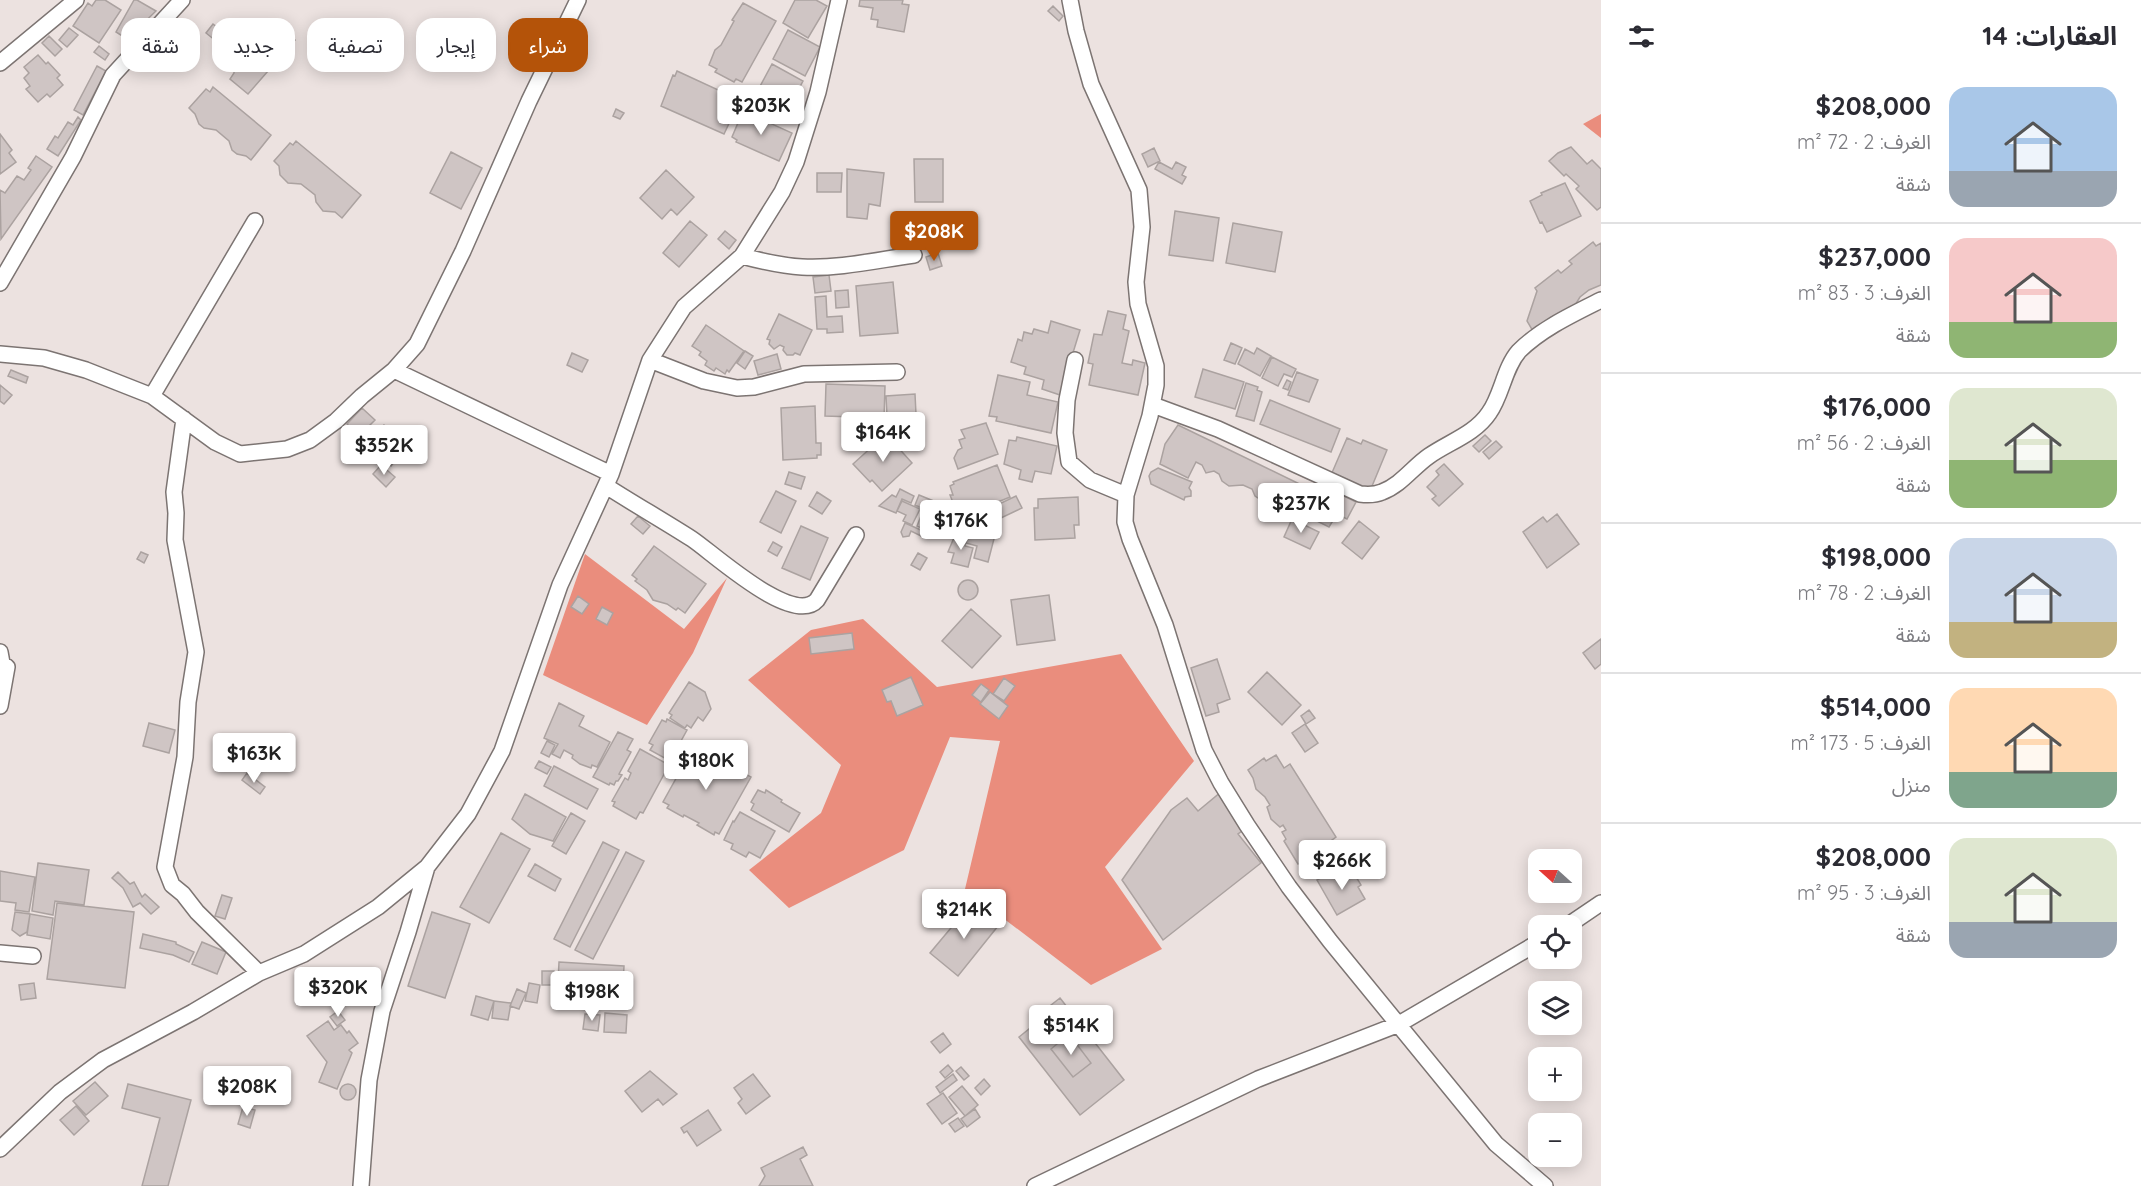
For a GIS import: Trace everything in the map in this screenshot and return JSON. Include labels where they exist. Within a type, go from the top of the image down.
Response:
[{"type":"street","points":[[0,63],[76,0]]},
{"type":"street","points":[[0,283],[72,157],[114,75],[182,0]]},
{"type":"street","points":[[0,354],[44,358],[86,370],[152,396],[215,442],[240,454],[287,449],[310,440],[394,370],[417,344],[578,0]]},
{"type":"street","points":[[0,1149],[60,1092],[94,1066],[259,973],[304,954],[378,907],[427,867],[468,814],[502,752],[560,585],[609,480],[650,360],[684,308],[742,256],[782,192],[796,162],[818,92],[839,0]]},
{"type":"street","points":[[1070,0],[1091,84],[1139,189],[1142,205],[1136,282],[1138,304],[1156,366],[1156,386],[1153,405],[1126,495],[1125,522],[1165,625],[1204,750],[1221,783],[1289,887],[1496,1144],[1545,1186]]},
{"type":"street","points":[[152,396],[255,221]]},
{"type":"street","points":[[742,256],[783,266],[802,267],[841,265],[914,255]]},
{"type":"street","points":[[1153,405],[1218,429],[1360,494],[1371,495],[1396,485],[1432,454],[1475,428],[1488,416],[1517,354],[1528,343],[1556,324],[1601,300]]},
{"type":"street","points":[[650,360],[704,381],[737,388],[754,387],[804,374],[897,372]]},
{"type":"street","points":[[1076,360],[1067,400],[1065,433],[1069,462],[1090,480],[1126,495]]},
{"type":"street","points":[[394,370],[609,480],[761,591],[776,597],[805,606],[817,600],[856,535]]},
{"type":"street","points":[[184,419],[174,492],[176,513],[174,540],[196,652],[188,702],[185,757],[165,867],[172,885],[183,894],[196,912],[259,973]]},
{"type":"street","points":[[0,706],[7,674],[7,667],[1,659]]},
{"type":"street","points":[[361,1186],[369,1080],[382,1011],[427,867]]},
{"type":"street","points":[[1582,916],[1601,903]]},
{"type":"street","points":[[1035,1186],[1258,1079],[1399,1024],[1528,948]]},
{"type":"street","points":[[0,953],[33,956]]},
{"type":"shaded area","points":[[1601,114],[1601,138],[1583,124]]},
{"type":"shaded area","points":[[585,554],[684,629],[727,578],[693,653],[647,725],[543,675]]},
{"type":"shaded area","points":[[863,619],[937,687],[1121,654],[1194,761],[1105,867],[1162,949],[1091,985],[965,889],[1000,741],[950,737],[904,850],[789,908],[749,870],[821,813],[841,765],[748,680],[811,630]]},
{"type":"building","points":[[96,0],[105,0],[121,10],[99,43],[73,26],[88,3],[92,6]]},
{"type":"building","points":[[134,0],[156,11],[149,18],[124,18]]},
{"type":"building","points":[[795,0],[816,0],[827,6],[808,38],[783,23]]},
{"type":"building","points":[[860,0],[903,0],[902,4],[909,5],[904,32],[877,27],[878,20],[871,19],[873,8],[859,6]]},
{"type":"building","points":[[743,3],[776,21],[742,82],[736,79],[734,82],[715,72],[717,69],[709,65],[715,50],[721,45],[734,21],[732,20]]},
{"type":"building","points":[[1053,6],[1063,16],[1059,21],[1048,11]]},
{"type":"building","points":[[121,23],[121,35],[116,32]]},
{"type":"building","points":[[212,25],[212,38],[206,33]]},
{"type":"building","points":[[69,28],[78,35],[67,47],[59,40]]},
{"type":"building","points":[[788,30],[820,47],[805,76],[773,59]]},
{"type":"building","points":[[49,36],[62,49],[55,56],[42,43]]},
{"type":"building","points":[[99,46],[109,54],[105,60],[94,52]]},
{"type":"building","points":[[38,55],[60,75],[57,78],[63,85],[50,97],[47,94],[38,102],[26,89],[30,86],[24,78],[29,73],[24,67]]},
{"type":"building","points":[[772,64],[803,81],[789,107],[784,105],[782,107],[761,96],[762,93],[758,90]]},
{"type":"building","points":[[97,66],[106,71],[83,115],[74,110]]},
{"type":"building","points":[[677,71],[740,100],[724,134],[661,106],[673,75],[675,76]]},
{"type":"building","points":[[267,72],[248,94],[230,79],[234,73]]},
{"type":"building","points":[[213,87],[271,135],[251,160],[232,150],[229,141],[216,130],[204,128],[199,124],[195,114],[189,108],[206,89],[210,92]]},
{"type":"building","points":[[616,109],[624,113],[620,119],[613,116]]},
{"type":"building","points":[[743,111],[792,133],[779,161],[736,142],[737,140],[732,137]]},
{"type":"building","points":[[78,117],[81,120],[58,156],[47,149],[55,136],[58,138],[68,122],[73,125]]},
{"type":"building","points":[[0,134],[12,150],[9,153],[16,162],[0,174]]},
{"type":"building","points":[[296,141],[361,195],[342,218],[335,212],[323,211],[316,202],[315,195],[301,184],[288,183],[280,175],[279,166],[274,161],[290,143],[293,145]]},
{"type":"building","points":[[1571,147],[1587,164],[1592,160],[1601,169],[1601,207],[1597,210],[1576,189],[1579,186],[1566,174],[1564,176],[1549,161],[1558,153]]},
{"type":"building","points":[[1154,148],[1160,161],[1148,167],[1142,154]]},
{"type":"building","points":[[451,152],[482,168],[461,209],[430,193]]},
{"type":"building","points":[[36,156],[52,167],[1,239],[0,190],[5,193],[17,176],[24,180]]},
{"type":"building","points":[[914,159],[943,159],[943,202],[915,202]]},
{"type":"building","points":[[1159,162],[1172,169],[1176,162],[1186,167],[1182,175],[1186,177],[1182,184],[1155,169]]},
{"type":"building","points":[[847,169],[884,173],[880,206],[869,204],[867,219],[847,217]]},
{"type":"building","points":[[666,170],[694,197],[677,215],[671,209],[662,219],[640,198]]},
{"type":"building","points":[[817,173],[842,173],[841,192],[817,192]]},
{"type":"building","points":[[1565,183],[1581,216],[1547,232],[1542,222],[1540,223],[1530,201],[1542,195],[1541,193]]},
{"type":"building","points":[[1175,211],[1219,218],[1213,261],[1169,255]]},
{"type":"building","points":[[690,221],[707,235],[679,267],[663,253]]},
{"type":"building","points":[[1233,223],[1282,232],[1275,272],[1226,263]]},
{"type":"building","points":[[725,231],[736,240],[729,249],[718,239]]},
{"type":"building","points":[[1593,242],[1596,246],[1601,243],[1601,285],[1580,297],[1572,310],[1534,333],[1527,321],[1537,291],[1535,288],[1558,270],[1561,273],[1572,264],[1569,261]]},
{"type":"building","points":[[938,253],[942,266],[930,270],[926,257]]},
{"type":"building","points":[[829,275],[831,291],[815,293],[813,277]]},
{"type":"building","points":[[893,282],[898,333],[860,336],[856,286]]},
{"type":"building","points":[[848,290],[849,307],[836,308],[835,291]]},
{"type":"building","points":[[826,296],[827,317],[842,316],[843,332],[827,333],[827,329],[817,329],[815,297]]},
{"type":"building","points":[[1108,311],[1126,315],[1123,329],[1129,331],[1122,363],[1132,365],[1133,360],[1145,363],[1138,395],[1089,385],[1093,364],[1088,363],[1094,334],[1102,335]]},
{"type":"building","points":[[779,314],[812,330],[800,355],[795,353],[787,355],[783,350],[784,347],[780,345],[774,349],[769,344],[770,340],[767,339]]},
{"type":"building","points":[[1051,321],[1080,330],[1060,395],[1042,389],[1044,380],[1024,374],[1026,367],[1011,362],[1018,339],[1022,341],[1024,332],[1032,334],[1034,329],[1048,333]]},
{"type":"building","points":[[706,325],[744,351],[729,372],[727,370],[725,374],[705,365],[707,361],[699,355],[701,352],[692,346]]},
{"type":"building","points":[[1231,343],[1242,348],[1235,364],[1224,360]]},
{"type":"building","points":[[1257,348],[1271,356],[1260,376],[1238,364],[1245,349],[1254,354]]},
{"type":"building","points":[[745,351],[753,356],[745,369],[737,363]]},
{"type":"building","points":[[572,353],[588,360],[582,372],[567,365]]},
{"type":"building","points":[[777,354],[781,369],[758,375],[754,361]]},
{"type":"building","points":[[1272,357],[1296,369],[1292,377],[1284,374],[1278,386],[1262,378]]},
{"type":"building","points":[[1203,369],[1244,382],[1235,409],[1195,397]]},
{"type":"building","points":[[11,370],[28,377],[26,383],[8,376]]},
{"type":"building","points":[[1297,372],[1318,380],[1309,402],[1288,395]]},
{"type":"building","points":[[998,375],[1030,382],[1027,395],[1058,402],[1051,433],[996,421],[997,417],[989,416]]},
{"type":"building","points":[[1287,380],[1291,382],[1288,390],[1283,388]]},
{"type":"building","points":[[1246,383],[1258,387],[1257,390],[1262,392],[1254,421],[1236,416]]},
{"type":"building","points":[[826,384],[885,386],[884,418],[825,416]]},
{"type":"building","points":[[0,385],[12,395],[4,404],[0,401]]},
{"type":"building","points":[[915,394],[916,414],[887,416],[886,396]]},
{"type":"building","points":[[1270,400],[1340,429],[1331,452],[1260,424]]},
{"type":"building","points":[[815,406],[816,443],[821,443],[821,455],[817,455],[817,458],[783,460],[781,408]]},
{"type":"building","points":[[362,408],[375,420],[359,436],[347,424]]},
{"type":"building","points":[[986,423],[998,454],[958,469],[954,458],[958,450],[962,448],[959,440],[965,438],[961,430]]},
{"type":"building","points":[[384,425],[403,438],[395,451],[375,438]]},
{"type":"building","points":[[1178,425],[1320,494],[1322,490],[1330,494],[1332,490],[1356,502],[1347,519],[1337,514],[1329,527],[1311,518],[1306,521],[1295,518],[1287,513],[1284,505],[1274,500],[1261,500],[1255,496],[1252,489],[1243,485],[1229,486],[1222,481],[1219,474],[1214,471],[1206,473],[1202,465],[1196,462],[1188,478],[1160,464],[1165,444]]},
{"type":"building","points":[[886,434],[912,463],[882,491],[853,464]]},
{"type":"building","points":[[1485,435],[1491,441],[1479,452],[1473,446]]},
{"type":"building","points":[[1017,437],[1057,446],[1051,474],[1035,471],[1032,482],[1019,479],[1021,470],[1004,464],[1009,440],[1016,441]]},
{"type":"building","points":[[1347,438],[1361,444],[1363,440],[1387,450],[1370,491],[1331,475]]},
{"type":"building","points":[[1496,441],[1502,447],[1489,459],[1483,452]]},
{"type":"building","points":[[379,442],[399,456],[391,466],[372,452]]},
{"type":"building","points":[[1444,464],[1463,484],[1439,506],[1432,499],[1436,496],[1427,487],[1439,475],[1436,471]]},
{"type":"building","points":[[381,465],[395,477],[386,487],[373,474]]},
{"type":"building","points":[[997,465],[1010,497],[961,517],[950,495],[953,495],[950,486],[954,484],[953,482]]},
{"type":"building","points":[[1158,468],[1192,482],[1189,488],[1191,496],[1185,497],[1184,500],[1151,484],[1149,476]]},
{"type":"building","points":[[789,472],[805,477],[801,489],[785,484]]},
{"type":"building","points":[[900,489],[914,496],[911,503],[902,499],[896,513],[879,506],[892,495],[896,497]]},
{"type":"building","points":[[776,491],[796,501],[781,533],[760,522]]},
{"type":"building","points":[[817,492],[831,501],[822,514],[809,506]]},
{"type":"building","points":[[919,495],[936,502],[931,512],[915,505]]},
{"type":"building","points":[[1016,496],[1022,508],[982,527],[976,515]]},
{"type":"building","points":[[1078,497],[1079,525],[1074,525],[1075,538],[1035,540],[1034,508],[1038,508],[1038,499]]},
{"type":"building","points":[[902,501],[920,509],[912,525],[903,521],[906,515],[897,511]]},
{"type":"building","points":[[923,511],[935,516],[926,530],[917,526]]},
{"type":"building","points":[[1557,514],[1579,544],[1547,568],[1523,532],[1543,517],[1547,522]]},
{"type":"building","points":[[638,516],[650,526],[643,534],[631,524]]},
{"type":"building","points":[[1292,519],[1319,532],[1310,549],[1284,537]]},
{"type":"building","points":[[1359,521],[1379,537],[1362,559],[1342,543]]},
{"type":"building","points":[[905,523],[923,531],[921,536],[911,531],[909,536],[903,537],[901,532]]},
{"type":"building","points":[[801,526],[828,538],[810,580],[782,568]]},
{"type":"building","points":[[986,528],[996,531],[988,562],[974,558],[977,546],[966,543],[969,533],[983,537]]},
{"type":"building","points":[[956,533],[967,536],[965,546],[973,548],[968,567],[951,563],[954,553],[948,552]]},
{"type":"building","points":[[773,542],[782,547],[777,556],[768,551]]},
{"type":"building","points":[[654,546],[706,584],[685,613],[678,608],[676,610],[667,604],[653,600],[647,590],[635,581],[637,579],[632,575]]},
{"type":"building","points":[[141,552],[148,555],[144,563],[137,559]]},
{"type":"building","points":[[918,553],[927,558],[920,570],[911,565]]},
{"type":"building","points":[[968,580],[975,583],[978,590],[975,597],[968,600],[961,597],[958,590],[961,583]]},
{"type":"building","points":[[1049,595],[1055,640],[1017,645],[1011,600]]},
{"type":"building","points":[[578,596],[589,604],[582,614],[571,607]]},
{"type":"building","points":[[602,607],[613,613],[607,625],[596,619]]},
{"type":"building","points":[[971,609],[1001,636],[972,668],[942,641]]},
{"type":"building","points":[[852,633],[854,649],[811,654],[809,638]]},
{"type":"building","points":[[1601,639],[1601,664],[1595,669],[1583,653]]},
{"type":"building","points":[[1217,659],[1230,699],[1217,704],[1219,712],[1206,716],[1191,668]]},
{"type":"building","points":[[1267,672],[1301,705],[1282,725],[1248,692]]},
{"type":"building","points":[[911,677],[923,705],[897,716],[891,701],[887,702],[882,690]]},
{"type":"building","points":[[1004,678],[1015,686],[1004,701],[993,694]]},
{"type":"building","points":[[689,682],[705,692],[711,709],[703,721],[698,717],[691,728],[687,725],[685,728],[670,718],[672,715],[669,713]]},
{"type":"building","points":[[981,684],[989,690],[981,702],[972,695]]},
{"type":"building","points":[[990,692],[1008,706],[999,719],[980,704]]},
{"type":"building","points":[[559,703],[584,716],[579,726],[610,742],[597,767],[592,765],[591,768],[580,764],[572,758],[573,755],[564,750],[560,758],[552,754],[558,744],[544,738]]},
{"type":"building","points":[[1309,710],[1315,718],[1306,724],[1301,716]]},
{"type":"building","points":[[667,719],[687,730],[670,761],[650,750],[653,745],[649,743],[662,720],[666,722]]},
{"type":"building","points":[[149,723],[175,730],[169,753],[143,746]]},
{"type":"building","points":[[1305,724],[1318,743],[1305,752],[1292,733]]},
{"type":"building","points":[[618,732],[633,739],[627,750],[631,752],[619,774],[622,775],[618,781],[614,785],[610,783],[609,785],[593,777]]},
{"type":"building","points":[[547,741],[555,745],[549,757],[541,753]]},
{"type":"building","points":[[694,746],[751,777],[719,834],[715,832],[714,835],[697,825],[699,823],[667,808],[669,805],[663,802]]},
{"type":"building","points":[[640,749],[669,765],[643,813],[640,812],[636,819],[613,806],[615,802],[612,801],[625,778],[628,780],[631,773],[628,771]]},
{"type":"building","points":[[1276,755],[1284,768],[1290,764],[1336,837],[1328,843],[1332,851],[1306,868],[1302,862],[1298,864],[1284,841],[1286,839],[1282,832],[1286,830],[1283,825],[1280,827],[1271,819],[1267,807],[1270,805],[1256,789],[1248,770],[1264,758],[1266,761]]},
{"type":"building","points":[[539,761],[551,767],[547,774],[535,768]]},
{"type":"building","points":[[554,766],[598,789],[587,809],[544,786]]},
{"type":"building","points":[[247,773],[265,787],[260,794],[242,780]]},
{"type":"building","points":[[758,790],[765,793],[766,790],[800,813],[789,832],[751,810],[754,804],[751,802]]},
{"type":"building","points":[[1221,792],[1242,831],[1238,834],[1261,863],[1163,940],[1122,880],[1171,810],[1187,798],[1198,811]]},
{"type":"building","points":[[525,794],[566,817],[553,841],[530,834],[512,819]]},
{"type":"building","points":[[740,812],[775,831],[760,858],[749,852],[746,857],[731,849],[733,844],[724,840]]},
{"type":"building","points":[[571,813],[585,821],[566,854],[552,846]]},
{"type":"building","points":[[501,833],[530,849],[489,923],[460,907]]},
{"type":"building","points":[[603,842],[619,850],[570,947],[554,939]]},
{"type":"building","points":[[626,852],[644,861],[593,959],[575,950]]},
{"type":"building","points":[[38,863],[89,870],[84,905],[55,901],[53,915],[32,911]]},
{"type":"building","points":[[535,864],[561,879],[555,891],[528,876]]},
{"type":"building","points":[[1347,870],[1351,877],[1355,875],[1361,885],[1358,887],[1365,899],[1337,915],[1317,880],[1331,872],[1335,877]]},
{"type":"building","points":[[0,871],[35,877],[29,912],[15,910],[16,903],[0,901]]},
{"type":"building","points":[[118,872],[130,884],[134,882],[142,897],[145,894],[159,907],[151,914],[140,903],[133,907],[123,888],[112,878]]},
{"type":"building","points":[[222,895],[232,898],[225,919],[215,916]]},
{"type":"building","points":[[57,903],[134,912],[125,988],[47,979]]},
{"type":"building","points":[[971,904],[998,926],[958,976],[930,953]]},
{"type":"building","points":[[15,912],[30,914],[27,932],[20,936],[12,930]]},
{"type":"building","points":[[432,912],[470,924],[445,998],[408,986]]},
{"type":"building","points":[[30,914],[53,918],[50,939],[27,935]]},
{"type":"building","points":[[143,934],[176,942],[194,952],[189,962],[173,955],[140,948]]},
{"type":"building","points":[[202,942],[226,952],[217,974],[192,964]]},
{"type":"building","points":[[559,962],[624,966],[623,985],[558,982]]},
{"type":"building","points":[[542,971],[554,971],[554,985],[542,985]]},
{"type":"building","points":[[34,983],[36,998],[21,1000],[19,985]]},
{"type":"building","points":[[529,983],[540,985],[537,1003],[525,1001]]},
{"type":"building","points":[[565,986],[621,989],[620,1005],[564,1003]]},
{"type":"building","points":[[517,989],[526,993],[519,1009],[510,1006]]},
{"type":"building","points":[[476,996],[494,1001],[488,1020],[471,1015]]},
{"type":"building","points":[[1060,998],[1124,1080],[1080,1115],[1019,1037],[1035,1024],[1032,1020]],"holes":[[[1069,1034],[1091,1063],[1073,1077],[1051,1049]]]},
{"type":"building","points":[[494,1001],[511,1003],[508,1020],[492,1018]]},
{"type":"building","points":[[338,1011],[345,1020],[337,1026],[330,1017]]},
{"type":"building","points":[[605,1013],[627,1015],[626,1033],[604,1032]]},
{"type":"building","points":[[585,1014],[600,1015],[598,1031],[583,1029]]},
{"type":"building","points":[[328,1021],[334,1030],[341,1025],[358,1043],[349,1050],[352,1053],[337,1089],[319,1082],[327,1062],[307,1036]]},
{"type":"building","points":[[943,1033],[951,1044],[940,1053],[931,1042]]},
{"type":"building","points":[[1069,1034],[1091,1063],[1073,1077],[1051,1049]]},
{"type":"building","points":[[948,1065],[953,1071],[945,1078],[940,1072]]},
{"type":"building","points":[[961,1067],[969,1076],[964,1080],[956,1071]]},
{"type":"building","points":[[650,1071],[677,1094],[663,1105],[658,1099],[642,1112],[625,1091]]},
{"type":"building","points":[[753,1074],[770,1096],[746,1114],[738,1103],[742,1099],[734,1088]]},
{"type":"building","points":[[953,1074],[957,1080],[940,1093],[936,1087]]},
{"type":"building","points":[[984,1079],[990,1086],[981,1095],[975,1088]]},
{"type":"building","points":[[95,1082],[108,1096],[86,1115],[73,1101]]},
{"type":"building","points":[[128,1084],[191,1100],[168,1186],[142,1186],[160,1118],[122,1108]]},
{"type":"building","points":[[348,1084],[354,1086],[356,1092],[354,1098],[348,1100],[342,1098],[340,1092],[342,1086]]},
{"type":"building","points":[[962,1086],[978,1105],[965,1116],[949,1097]]},
{"type":"building","points":[[943,1093],[957,1113],[942,1124],[927,1104]]},
{"type":"building","points":[[76,1106],[89,1121],[74,1135],[60,1120]]},
{"type":"building","points":[[243,1107],[255,1110],[250,1128],[238,1124]]},
{"type":"building","points":[[975,1109],[980,1117],[967,1127],[961,1119]]},
{"type":"building","points":[[708,1110],[721,1130],[697,1146],[687,1131],[684,1133],[681,1128]]},
{"type":"building","points":[[958,1118],[964,1126],[955,1132],[949,1124]]},
{"type":"building","points":[[803,1147],[807,1155],[800,1159],[813,1186],[759,1186],[765,1176],[761,1168]]}]
